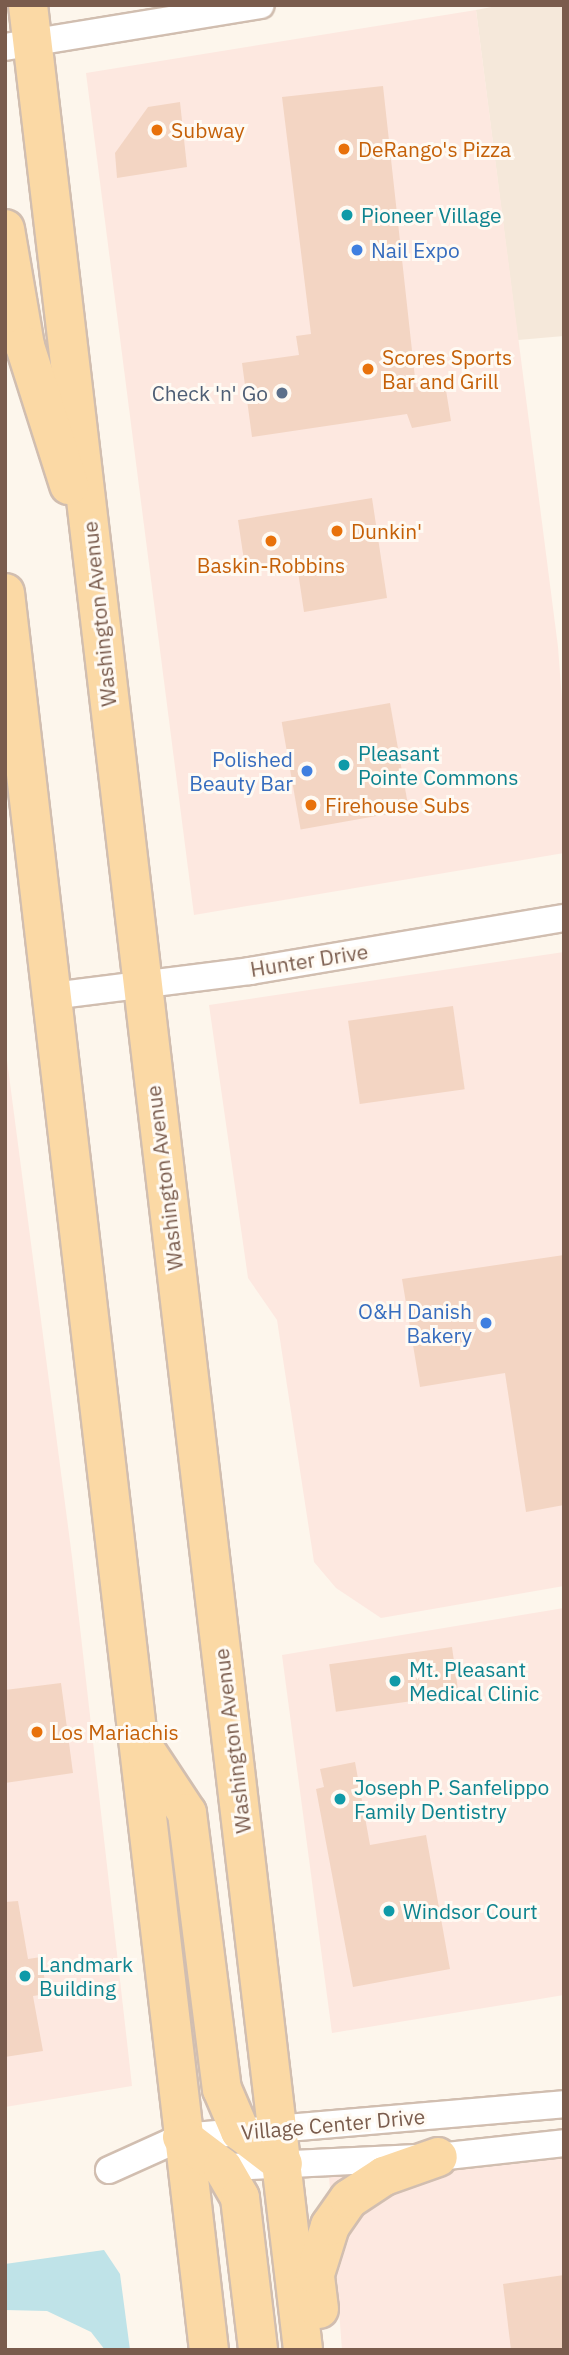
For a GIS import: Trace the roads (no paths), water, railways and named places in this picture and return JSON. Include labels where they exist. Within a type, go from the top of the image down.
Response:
[{"type":"main road","name":"Washington Avenue","points":[[28,5],[15,41],[92,550],[303,2350]]},
{"type":"main road","points":[[5,229],[25,346],[92,550]]},
{"type":"main road","points":[[5,593],[139,1741],[197,2158],[209,2350]]},
{"type":"main road","points":[[139,1741],[187,1814],[222,2090],[240,2131],[283,2164]]},
{"type":"main road","points":[[323,2350],[315,2274],[330,2226],[349,2199],[384,2176],[438,2157]]},
{"type":"main road","points":[[197,2158],[240,2198],[258,2350]]},
{"type":"street","points":[[15,41],[261,5]]},
{"type":"street","name":"Hunter Drive","points":[[52,996],[564,918]]},
{"type":"street","name":"Village Center Drive","points":[[197,2158],[240,2131],[564,2104]]},
{"type":"street","name":"Village Center Drive","points":[[109,2170],[197,2158],[283,2164],[438,2157],[564,2143]]},
{"type":"water","points":[[104,2250],[120,2274],[130,2350],[105,2350],[91,2332],[47,2311],[5,2310],[5,2264]]},
{"type":"place","name":"Subway","points":[[157,130]]},
{"type":"place","name":"DeRango's Pizza","points":[[344,149]]},
{"type":"place","name":"Pioneer Village","points":[[347,215]]},
{"type":"place","name":"Nail Expo","points":[[357,250]]},
{"type":"place","name":"Scores Sports Bar and Grill","points":[[368,369]]},
{"type":"place","name":"Check 'n' Go","points":[[282,393]]},
{"type":"place","name":"Dunkin'","points":[[337,531]]},
{"type":"place","name":"Baskin-Robbins","points":[[271,541]]},
{"type":"place","name":"Pleasant Pointe Commons","points":[[344,765]]},
{"type":"place","name":"Polished Beauty Bar","points":[[307,771]]},
{"type":"place","name":"Firehouse Subs","points":[[311,805]]},
{"type":"place","name":"O&H Danish Bakery","points":[[486,1323]]},
{"type":"place","name":"Mt. Pleasant Medical Clinic","points":[[395,1681]]},
{"type":"place","name":"Los Mariachis","points":[[37,1732]]},
{"type":"place","name":"Joseph P. Sanfelippo Family Dentistry","points":[[340,1799]]},
{"type":"place","name":"Windsor Court","points":[[389,1911]]},
{"type":"place","name":"Landmark Building","points":[[25,1976]]}]
